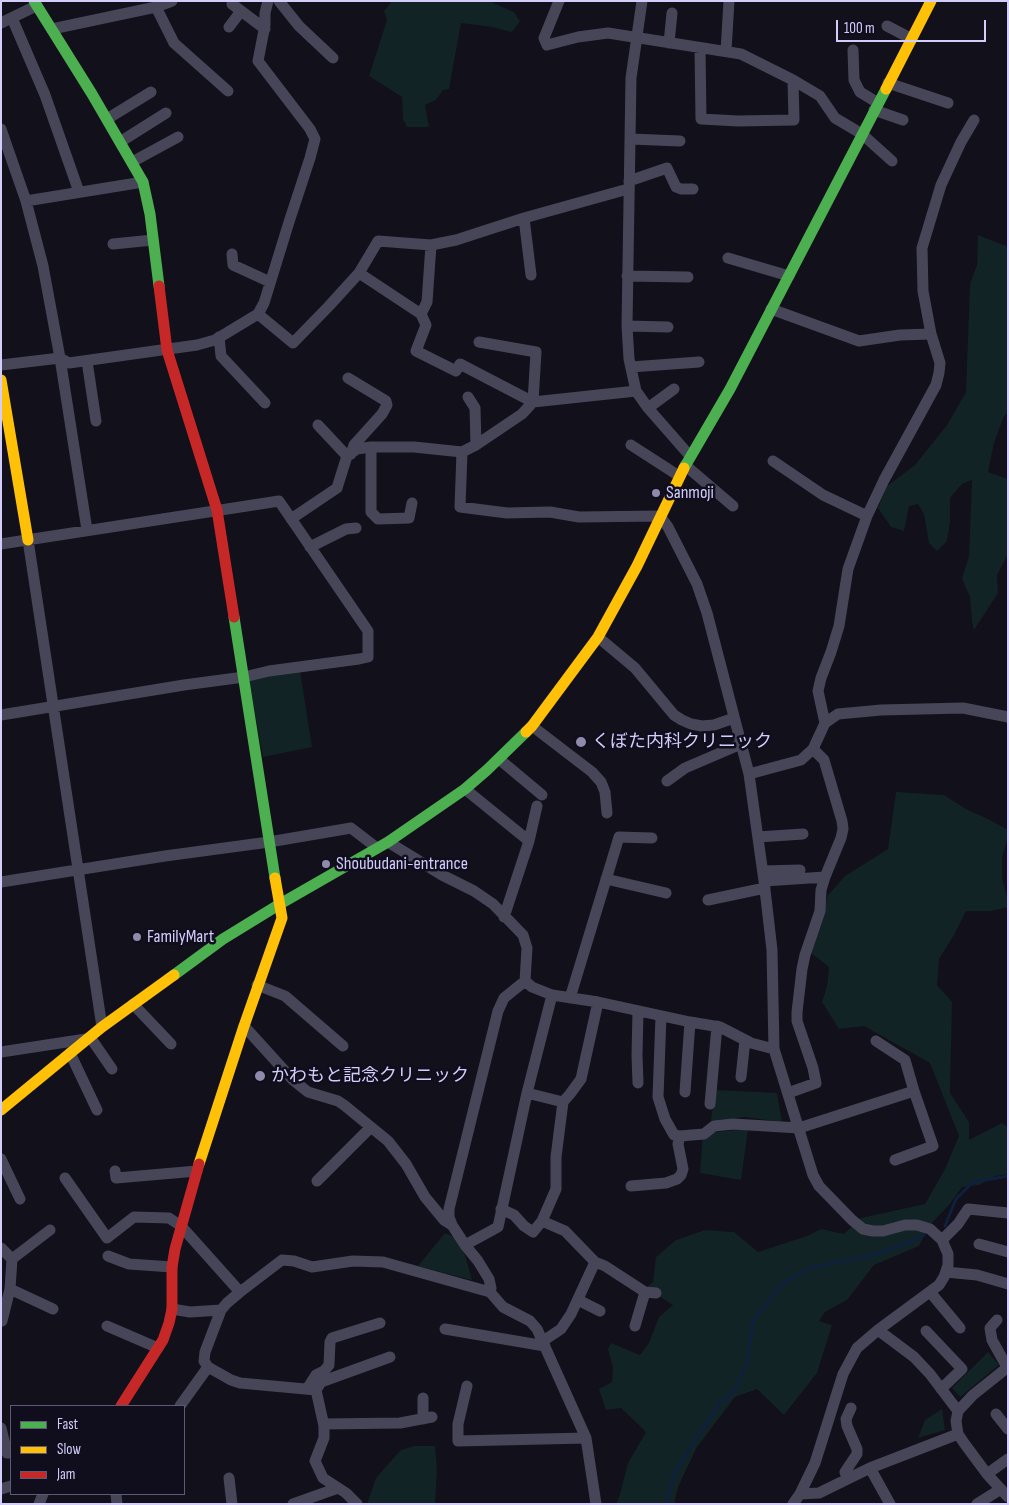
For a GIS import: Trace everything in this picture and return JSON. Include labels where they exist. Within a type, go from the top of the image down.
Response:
[{"type":"street","points":[[1,366],[60,358],[69,363],[197,345],[219,338],[258,314],[264,303],[315,139],[310,129],[258,61],[265,29],[268,1]]},
{"type":"street","points":[[279,1],[299,26],[334,58]]},
{"type":"street","points":[[559,1],[544,38],[547,45],[578,37],[608,33],[741,54],[820,96],[835,118],[862,134],[892,161]]},
{"type":"street","points":[[642,1],[631,78],[627,276],[629,359],[636,391],[648,408],[688,460],[733,506]]},
{"type":"street","points":[[726,52],[729,1]]},
{"type":"street","points":[[1,1110],[102,1027],[223,939],[388,842],[465,789],[532,726],[598,638],[637,566],[688,460],[730,389],[931,1]]},
{"type":"street","points":[[1,23],[35,3],[107,119],[143,182],[150,214],[167,350],[217,510],[282,918],[257,985],[181,1226],[172,1267],[172,1309],[166,1332],[163,1340],[122,1405]]},
{"type":"street","points":[[52,30],[162,4],[174,44],[228,91]]},
{"type":"street","points":[[229,27],[237,7],[265,29]]},
{"type":"street","points":[[669,43],[672,13]]},
{"type":"street","points":[[12,18],[45,95],[79,192]]},
{"type":"street","points":[[887,26],[912,39]]},
{"type":"street","points":[[700,48],[701,119],[738,122],[794,120],[793,80]]},
{"type":"street","points":[[853,50],[854,80],[860,92],[876,107],[903,120]]},
{"type":"street","points":[[888,83],[948,103]]},
{"type":"street","points":[[107,119],[151,92]]},
{"type":"street","points":[[120,142],[166,113]]},
{"type":"street","points":[[825,723],[818,691],[820,678],[839,626],[848,569],[867,516],[884,480],[936,385],[940,373],[940,363],[930,334],[923,291],[922,248],[941,185],[961,142],[974,120]]},
{"type":"street","points":[[1,129],[26,200],[43,266],[60,358],[87,530]]},
{"type":"street","points":[[132,162],[178,137]]},
{"type":"street","points":[[630,139],[680,141]]},
{"type":"street","points":[[258,314],[293,343],[330,306],[359,273],[378,241],[431,245],[456,240],[628,185],[667,168],[676,187],[692,189]]},
{"type":"street","points":[[26,200],[143,182]]},
{"type":"street","points":[[524,218],[531,275]]},
{"type":"street","points":[[113,244],[153,240]]},
{"type":"street","points":[[420,314],[426,302],[431,245]]},
{"type":"street","points":[[232,254],[233,265],[270,282]]},
{"type":"street","points":[[728,258],[789,276]]},
{"type":"street","points":[[359,273],[420,314],[426,326],[416,351],[456,371],[460,364],[533,402],[636,391]]},
{"type":"street","points":[[627,276],[688,277]]},
{"type":"street","points":[[772,309],[859,341],[900,335],[930,334]]},
{"type":"street","points":[[627,326],[668,327]]},
{"type":"street","points":[[219,338],[222,356],[265,404]]},
{"type":"street","points":[[349,455],[357,449],[371,447],[414,447],[462,452],[476,445],[522,414],[533,402],[536,352],[479,342]]},
{"type":"street","points":[[87,361],[96,421]]},
{"type":"street","points":[[631,367],[698,362]]},
{"type":"street","points":[[291,519],[337,488],[354,445],[382,414],[387,405],[386,401],[348,378]]},
{"type":"street","points":[[1,380],[28,540],[102,1027]]},
{"type":"street","points":[[648,408],[674,389]]},
{"type":"street","points":[[468,397],[475,408],[476,445]]},
{"type":"street","points":[[318,425],[349,455]]},
{"type":"street","points":[[631,445],[680,476]]},
{"type":"street","points":[[371,447],[371,512],[378,519],[409,518],[412,502]]},
{"type":"street","points":[[462,452],[460,507],[507,513],[550,512],[579,517],[660,516]]},
{"type":"street","points":[[773,461],[823,495],[867,516]]},
{"type":"street","points":[[1,544],[279,501],[368,632],[368,657],[269,671],[244,677],[176,686],[1,715]]},
{"type":"street","points":[[660,516],[668,527],[697,584],[707,614],[749,774],[772,950],[774,1049],[813,1175],[819,1186],[863,1229],[872,1232],[905,1225],[917,1225],[930,1229],[942,1240],[948,1254],[946,1272],[939,1285],[857,1348],[843,1374],[815,1463],[794,1504]]},
{"type":"street","points":[[310,547],[346,529],[356,528]]},
{"type":"street","points":[[598,638],[635,668],[674,715],[682,720],[702,726],[714,725],[734,718]]},
{"type":"street","points":[[749,774],[801,760],[813,749],[825,723],[838,714],[882,710],[963,708],[1008,717]]},
{"type":"street","points":[[532,726],[592,772],[601,782],[605,792],[607,813]]},
{"type":"street","points":[[668,780],[685,768],[741,744]]},
{"type":"street","points":[[788,1093],[816,1083],[813,1068],[797,1021],[797,1012],[802,969],[820,912],[821,890],[843,828],[824,760],[813,749]]},
{"type":"street","points":[[499,759],[542,795]]},
{"type":"street","points":[[465,789],[529,841]]},
{"type":"street","points":[[504,917],[529,841],[537,806]]},
{"type":"street","points":[[1,882],[351,828],[377,848]]},
{"type":"street","points":[[758,837],[803,834]]},
{"type":"street","points":[[570,998],[620,837],[652,838]]},
{"type":"street","points":[[388,842],[494,904],[504,917],[523,935],[526,941],[525,981],[504,998],[498,1011],[449,1210],[452,1226]]},
{"type":"street","points":[[708,900],[764,880],[800,870]]},
{"type":"street","points":[[764,880],[825,877]]},
{"type":"street","points":[[606,879],[666,893]]},
{"type":"street","points":[[525,981],[532,987],[552,995],[598,1002],[690,1022],[718,1026],[751,1043],[774,1049]]},
{"type":"street","points":[[257,985],[285,996],[344,1046]]},
{"type":"street","points":[[465,1245],[498,1227],[526,1093],[552,995]]},
{"type":"street","points":[[502,1209],[514,1215],[524,1226],[533,1232],[542,1221],[556,1189],[556,1157],[563,1102],[581,1078],[598,1002]]},
{"type":"street","points":[[133,1004],[171,1044]]},
{"type":"street","points":[[638,1011],[638,1083]]},
{"type":"street","points":[[661,1016],[658,1097],[665,1119],[674,1135],[704,1134],[714,1126],[734,1124],[799,1128],[914,1091]]},
{"type":"street","points":[[685,1092],[690,1022]]},
{"type":"street","points":[[244,1026],[293,1080],[308,1092],[338,1101],[388,1141],[406,1164],[425,1197],[444,1220],[452,1226],[478,1261],[489,1279],[490,1292]]},
{"type":"street","points":[[710,1104],[718,1026]]},
{"type":"street","points":[[1,1052],[89,1038]]},
{"type":"street","points":[[89,1038],[112,1069]]},
{"type":"street","points":[[741,1077],[745,1040]]},
{"type":"street","points":[[876,1041],[905,1060],[932,1146],[896,1160]]},
{"type":"street","points":[[70,1053],[96,1110]]},
{"type":"street","points":[[526,1093],[563,1102]]},
{"type":"street","points":[[317,1182],[371,1127]]},
{"type":"street","points":[[631,1186],[666,1183],[678,1179],[682,1175],[683,1170],[678,1144],[680,1136]]},
{"type":"street","points":[[1,1159],[20,1199]]},
{"type":"street","points":[[115,1171],[116,1178],[197,1171]]},
{"type":"street","points":[[66,1178],[107,1238],[134,1217],[169,1218],[181,1226],[240,1292]]},
{"type":"street","points":[[942,1240],[958,1224],[968,1209],[1008,1213]]},
{"type":"street","points":[[542,1221],[565,1231],[595,1262],[651,1293],[635,1326]]},
{"type":"street","points":[[12,1259],[50,1230]]},
{"type":"street","points":[[979,1244],[1008,1252]]},
{"type":"street","points":[[1,1248],[12,1259],[10,1289],[2,1321]]},
{"type":"street","points":[[108,1256],[129,1264],[172,1267]]},
{"type":"street","points":[[390,1357],[321,1382],[311,1389],[240,1383],[208,1367],[204,1361],[205,1352],[221,1310],[240,1292],[282,1260],[294,1261],[312,1267],[353,1261],[383,1262],[490,1292],[503,1307],[530,1321],[537,1329],[586,1438],[596,1504]]},
{"type":"street","points":[[544,1344],[561,1329],[571,1314],[595,1262]]},
{"type":"street","points":[[946,1272],[977,1275],[1008,1284]]},
{"type":"street","points":[[10,1289],[54,1309]]},
{"type":"street","points":[[930,1292],[960,1328]]},
{"type":"street","points":[[578,1300],[600,1311]]},
{"type":"street","points":[[172,1309],[190,1312],[221,1310]]},
{"type":"street","points":[[977,1504],[1004,1493],[987,1474],[958,1434],[956,1421],[958,1410],[973,1395],[1008,1367],[992,1340],[990,1328],[998,1320]]},
{"type":"street","points":[[357,1504],[323,1478],[315,1461],[324,1438],[324,1424],[311,1389],[316,1375],[324,1371],[329,1365],[330,1342],[332,1338],[380,1323]]},
{"type":"street","points":[[107,1326],[158,1348]]},
{"type":"street","points":[[445,1329],[544,1344]]},
{"type":"street","points":[[878,1330],[914,1357],[958,1410]]},
{"type":"street","points":[[926,1331],[962,1369],[941,1388]]},
{"type":"street","points":[[181,1405],[208,1367]]},
{"type":"street","points":[[467,1386],[458,1424],[458,1441],[586,1438]]},
{"type":"street","points":[[324,1424],[400,1423],[427,1418],[423,1398]]},
{"type":"street","points":[[848,1479],[845,1472],[857,1454],[846,1419],[851,1408]]},
{"type":"street","points":[[996,1414],[1008,1429]]},
{"type":"street","points":[[1,1428],[7,1453]]},
{"type":"street","points":[[800,1494],[819,1493],[870,1468],[958,1434]]},
{"type":"street","points":[[987,1474],[1008,1459]]},
{"type":"street","points":[[870,1468],[890,1504]]},
{"type":"street","points":[[229,1478],[232,1504]]},
{"type":"street","points":[[293,1504],[338,1488]]},
{"type":"shaded area","points":[[392,1],[489,1],[514,12],[520,21],[512,32],[461,23],[449,89],[443,90],[436,100],[425,105],[429,127],[407,127],[403,119],[402,97],[369,76],[387,20],[384,11]]},
{"type":"shaded area","points":[[978,235],[1006,246],[1008,251],[1008,413],[1004,416],[994,443],[988,472],[1008,479],[1008,550],[1007,556],[997,575],[998,593],[974,630],[970,597],[962,579],[969,556],[972,480],[962,484],[950,498],[950,522],[947,541],[937,551],[929,543],[924,514],[918,504],[909,506],[904,531],[891,527],[878,508],[887,486],[915,465],[947,425],[966,392],[970,284],[977,265]]},
{"type":"shaded area","points":[[300,671],[312,747],[263,757],[249,681],[267,675]]},
{"type":"shaded area","points":[[896,792],[944,795],[966,809],[1008,830],[1008,837],[1002,857],[1002,878],[1008,907],[991,911],[966,911],[939,959],[937,985],[952,1002],[950,1093],[969,1122],[969,1140],[1002,1123],[1008,1127],[1008,1174],[995,1176],[979,1185],[962,1187],[949,1205],[929,1226],[919,1246],[874,1265],[847,1300],[825,1312],[819,1321],[832,1325],[817,1373],[784,1415],[757,1389],[735,1397],[697,1447],[678,1487],[674,1504],[616,1504],[628,1463],[646,1432],[621,1408],[606,1410],[599,1389],[612,1382],[613,1368],[608,1349],[611,1343],[640,1355],[649,1343],[659,1317],[673,1305],[646,1288],[653,1282],[656,1257],[676,1240],[705,1230],[734,1232],[758,1252],[807,1236],[821,1229],[844,1234],[861,1218],[925,1204],[945,1169],[959,1136],[930,1063],[864,1026],[839,1029],[822,1002],[827,986],[829,967],[811,953],[828,895],[845,876],[888,849]]},
{"type":"shaded area","points":[[715,1090],[777,1093],[782,1122],[745,1117],[711,1121]]},
{"type":"shaded area","points":[[748,1129],[741,1180],[700,1173],[703,1133]]},
{"type":"shaded area","points":[[445,1233],[459,1239],[472,1280],[418,1266]]},
{"type":"shaded area","points":[[988,1352],[999,1365],[960,1397],[952,1388]]},
{"type":"shaded area","points":[[942,1409],[945,1430],[918,1438],[925,1420]]},
{"type":"shaded area","points":[[414,1446],[435,1446],[437,1469],[435,1504],[367,1504],[376,1478],[401,1450]]},
{"type":"waterway","points":[[945,1226],[956,1199],[971,1184],[1008,1176]]},
{"type":"waterway","points":[[666,1504],[676,1470],[720,1402],[735,1390],[747,1363],[753,1321],[783,1283],[810,1268],[873,1255],[908,1243],[924,1235]]},
{"type":"traffic: fast","points":[[34,1],[92,94],[143,182],[150,214],[159,286]]},
{"type":"traffic: fast","points":[[684,468],[730,389],[886,89]]},
{"type":"traffic: fast","points":[[234,617],[275,878]]},
{"type":"traffic: fast","points":[[174,975],[223,939],[388,842],[465,789],[526,732]]},
{"type":"traffic: slow","points":[[886,89],[931,1]]},
{"type":"traffic: slow","points":[[1,380],[28,540]]},
{"type":"traffic: slow","points":[[526,732],[598,637],[637,566],[684,468]]},
{"type":"traffic: slow","points":[[199,1164],[282,918],[275,878]]},
{"type":"traffic: slow","points":[[1,1110],[102,1027],[174,975]]},
{"type":"traffic: jam","points":[[159,286],[167,350],[217,510],[234,617]]},
{"type":"traffic: jam","points":[[122,1405],[163,1340],[169,1323],[172,1309],[172,1267],[175,1249],[199,1164]]},
{"type":"place","name":"Sanmoji","points":[[656,493]]},
{"type":"place","name":"くぼた内科クリニック","points":[[581,742]]},
{"type":"place","name":"Shoubudani-entrance","points":[[326,864]]},
{"type":"place","name":"FamilyMart","points":[[137,937]]},
{"type":"place","name":"かわもと記念クリニック","points":[[260,1076]]}]
